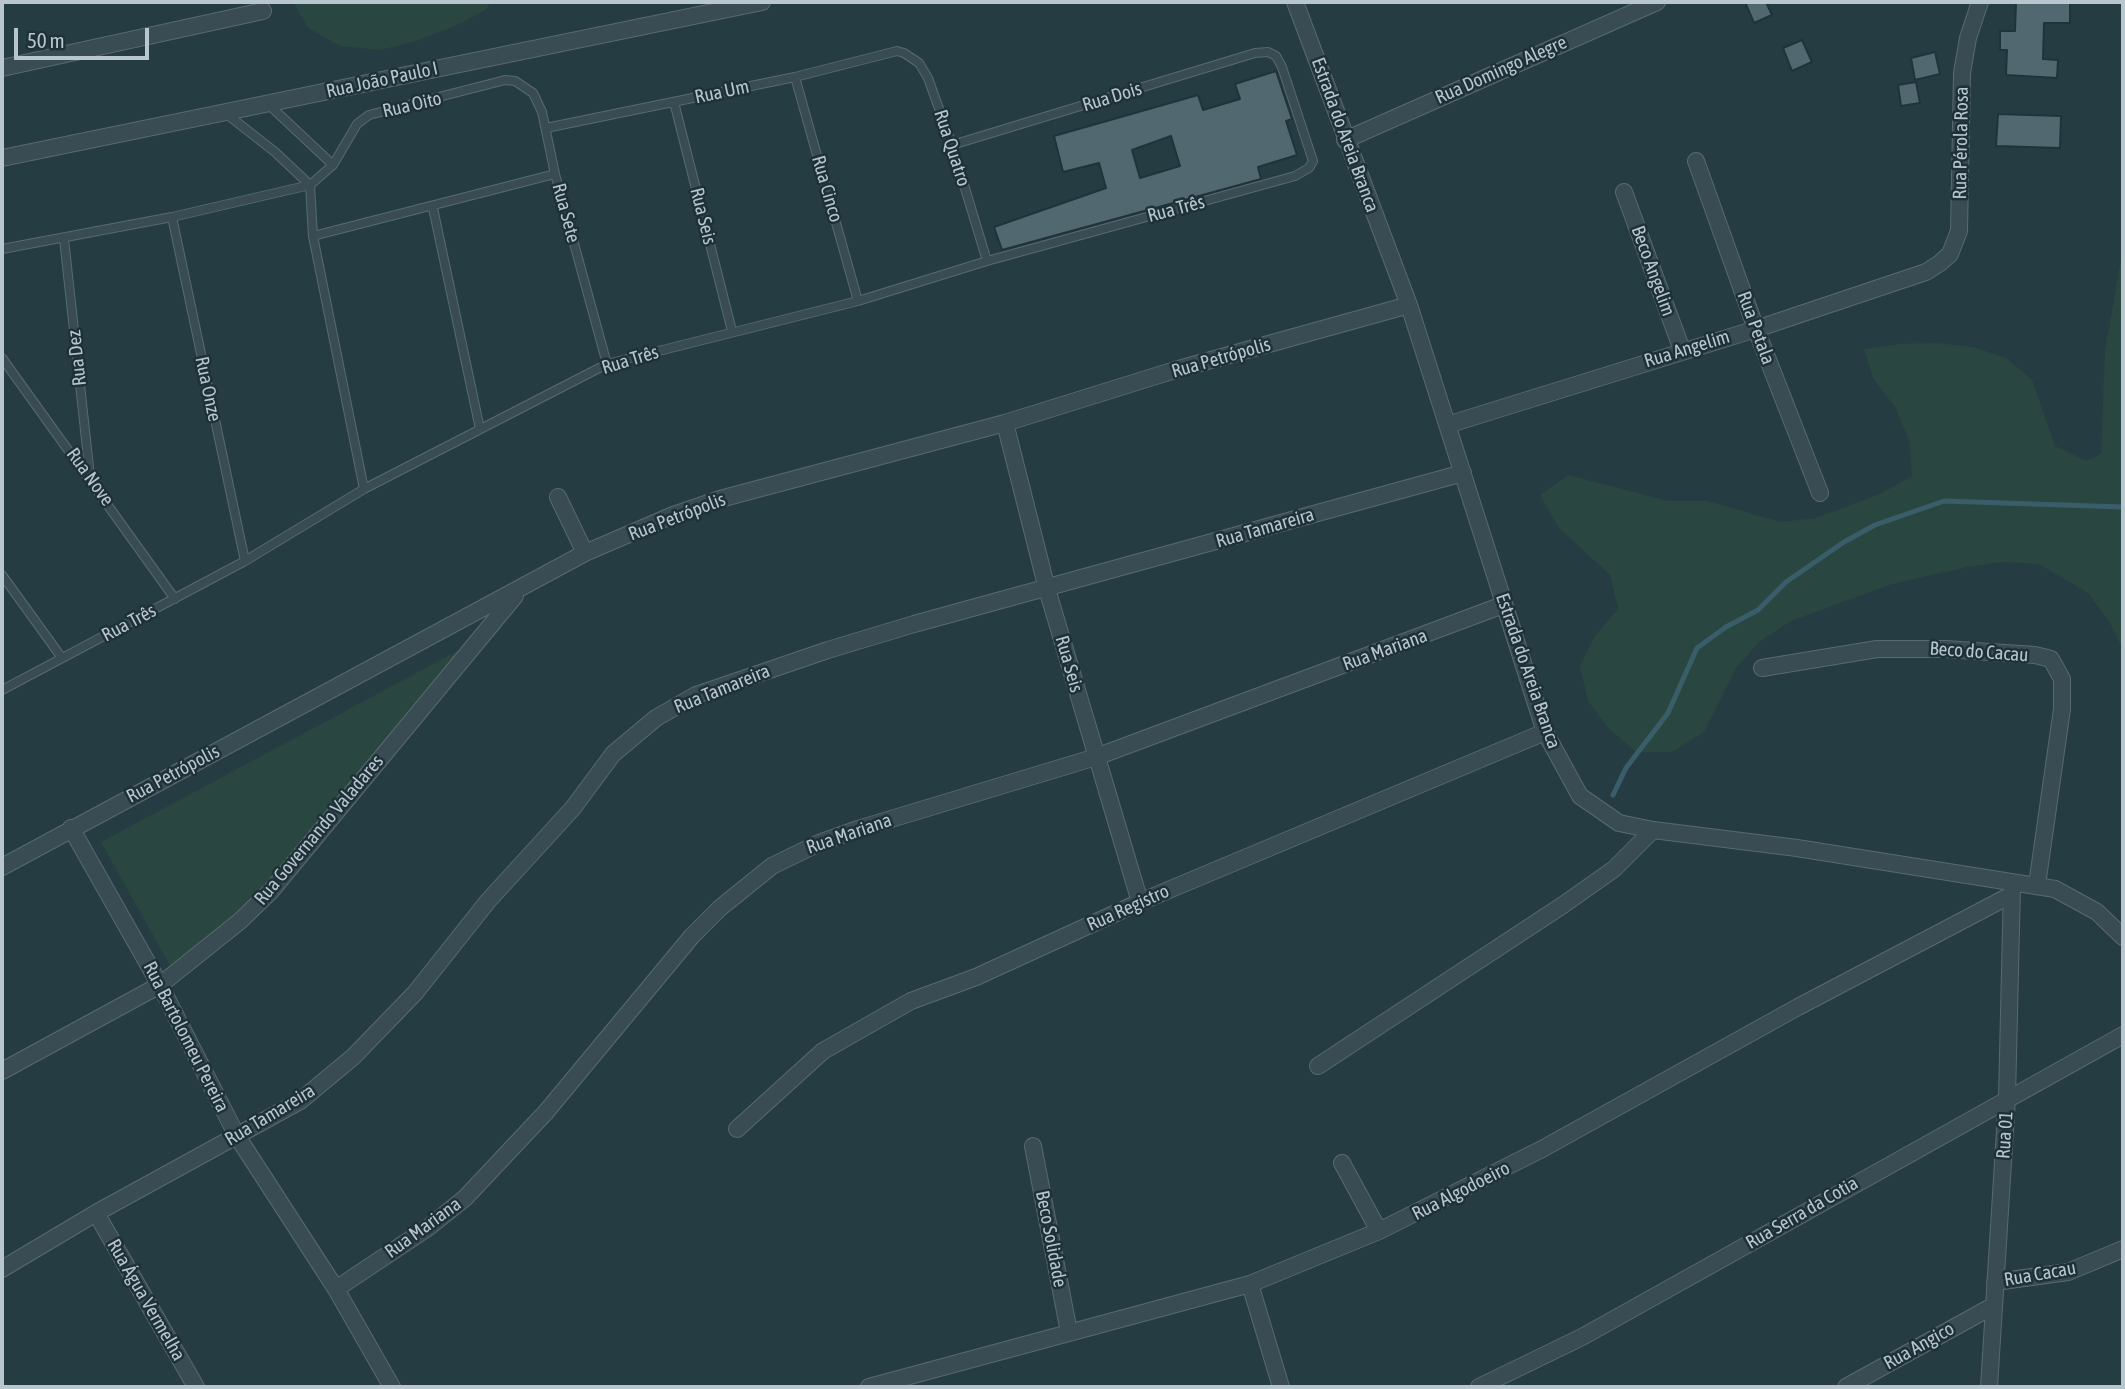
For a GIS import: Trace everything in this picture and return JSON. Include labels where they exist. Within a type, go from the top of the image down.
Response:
[{"type":"street","name":"Rua João Paulo I","points":[[2,158],[762,2]]},
{"type":"street","name":"Estrada do Areia Branca","points":[[1295,2],[1409,305],[1545,732],[1573,788],[1585,802],[1619,823],[1653,830],[1797,848],[2012,889],[2037,885],[2055,889],[2086,906],[2123,937]]},
{"type":"street","name":"Rua Domingo Alegre","points":[[1345,140],[1657,2]]},
{"type":"street","name":"Rua Pérola Rosa","points":[[1926,272],[1950,254],[1959,231],[1962,73],[1968,38],[1980,2]]},
{"type":"street","points":[[2,68],[243,8],[263,11]]},
{"type":"street","name":"Rua Petala","points":[[1696,161],[1756,329],[1820,493]]},
{"type":"street","name":"Beco Angelim","points":[[1624,192],[1682,350]]},
{"type":"street","name":"Rua Angelim","points":[[1447,425],[1756,329],[1926,272]]},
{"type":"street","name":"Rua Petrópolis","points":[[2,867],[585,553],[673,515],[720,499],[1005,424],[1175,370],[1409,305]]},
{"type":"street","name":"Rua Seis","points":[[1005,424],[1047,589],[1140,902]]},
{"type":"street","name":"Rua Tamareira","points":[[2,1269],[96,1213],[300,1101],[354,1057],[415,993],[488,901],[573,808],[613,754],[656,718],[696,695],[828,650],[1462,473]]},
{"type":"street","points":[[558,497],[585,553]]},
{"type":"street","name":"Rua Governando Valadares","points":[[2,1071],[160,985],[213,945],[271,891],[524,586]]},
{"type":"street","name":"Rua Mariana","points":[[336,1289],[429,1227],[464,1198],[546,1112],[692,936],[720,908],[772,866],[818,843],[858,829],[1096,757],[1503,605]]},
{"type":"street","name":"Beco do Cacau","points":[[1762,668],[1877,649],[1957,650],[2051,659],[2062,679],[2062,709],[2037,885]]},
{"type":"street","name":"Rua Registro","points":[[737,1129],[823,1051],[911,1001],[976,977],[1140,902],[1545,732]]},
{"type":"street","name":"Rua Bartolomeu Pereira","points":[[71,828],[160,985],[236,1136],[336,1289],[393,1387]]},
{"type":"street","points":[[1318,1066],[1563,905],[1614,869],[1653,830]]},
{"type":"street","name":"Rua 01","points":[[1989,1387],[2007,1098],[2012,889]]},
{"type":"street","name":"Rua Algodoeiro","points":[[869,1387],[1250,1284],[1379,1231],[1542,1149],[2012,889]]},
{"type":"street","name":"Rua Serra da Cotia","points":[[1479,1387],[1582,1337],[2123,1035]]},
{"type":"street","name":"Beco Solidade","points":[[1033,1146],[1069,1332]]},
{"type":"street","points":[[1342,1164],[1379,1231]]},
{"type":"street","name":"Rua Água Vermelha","points":[[96,1213],[195,1387]]},
{"type":"street","name":"Rua Cacau","points":[[1995,1282],[2068,1272],[2123,1249]]},
{"type":"street","points":[[1250,1284],[1281,1387]]},
{"type":"street","name":"Rua Angico","points":[[1846,1387],[1993,1306]]},
{"type":"lane","name":"Rua Um","points":[[546,128],[795,76],[897,51]]},
{"type":"lane","name":"Rua Quatro","points":[[897,51],[913,56],[919,63],[952,145],[987,261]]},
{"type":"lane","name":"Rua Dois","points":[[952,145],[1255,53],[1272,53],[1282,67],[1310,149],[1311,164]]},
{"type":"lane","name":"Rua Cinco","points":[[795,76],[858,300]]},
{"type":"lane","name":"Rua Sete","points":[[505,80],[519,82],[533,93],[546,128],[555,174],[607,365]]},
{"type":"lane","name":"Rua Oito","points":[[310,185],[333,165],[358,124],[369,115],[505,80]]},
{"type":"lane","name":"Rua Seis","points":[[674,102],[732,331]]},
{"type":"lane","points":[[267,103],[333,165]]},
{"type":"lane","points":[[223,112],[275,152],[310,185],[313,236],[364,489]]},
{"type":"lane","name":"Rua Três","points":[[2,690],[245,561],[364,489],[607,365],[858,300],[987,261],[1295,176],[1311,164]]},
{"type":"lane","points":[[313,236],[433,208],[555,174]]},
{"type":"lane","points":[[2,249],[172,217],[310,185]]},
{"type":"lane","points":[[433,208],[480,429]]},
{"type":"lane","name":"Rua Onze","points":[[172,217],[245,561]]},
{"type":"lane","name":"Rua Dez","points":[[64,239],[90,477]]},
{"type":"lane","name":"Rua Nove","points":[[2,358],[175,599]]},
{"type":"lane","points":[[2,575],[62,658]]},
{"type":"green space","points":[[293,2],[492,2],[484,11],[453,27],[416,41],[380,50],[340,46],[308,28]]},
{"type":"green space","points":[[2123,248],[2123,650],[2109,621],[2088,593],[2039,564],[2002,562],[1967,567],[1892,584],[1791,621],[1760,641],[1736,668],[1704,732],[1672,752],[1636,752],[1609,729],[1588,701],[1580,666],[1595,636],[1618,609],[1610,575],[1559,528],[1540,495],[1568,475],[1668,501],[1707,501],[1780,522],[1816,518],[1880,494],[1912,476],[1909,440],[1895,407],[1873,378],[1864,349],[1901,344],[1937,343],[1973,347],[2006,358],[2032,380],[2055,446],[2086,461],[2101,454],[2105,351]]},
{"type":"green space","points":[[502,627],[244,914],[177,978],[101,842]]},
{"type":"building","points":[[1745,2],[1766,2],[1772,15],[1754,23]]},
{"type":"building","points":[[2016,2],[2070,2],[2070,23],[2044,23],[2043,59],[2058,60],[2057,78],[2006,75],[2007,50],[2000,50],[2000,31],[2015,31]]},
{"type":"building","points":[[1802,40],[1812,62],[1792,71],[1783,48]]},
{"type":"building","points":[[1935,52],[1940,74],[1915,80],[1911,58]]},
{"type":"building","points":[[1276,71],[1292,119],[1286,121],[1297,155],[1258,167],[1261,179],[1002,250],[994,227],[1106,188],[1099,163],[1063,172],[1054,136],[1198,95],[1203,110],[1240,99],[1235,84]],"holes":[[[1171,136],[1180,166],[1140,178],[1132,150]]]},
{"type":"building","points":[[1916,82],[1920,103],[1901,106],[1898,85]]},
{"type":"building","points":[[1998,114],[2061,116],[2060,148],[1996,146]]},
{"type":"waterway","points":[[1613,795],[1626,768],[1668,713],[1697,648],[1726,627],[1758,610],[1786,582],[1844,542],[1875,525],[1944,501],[2123,507]]}]
